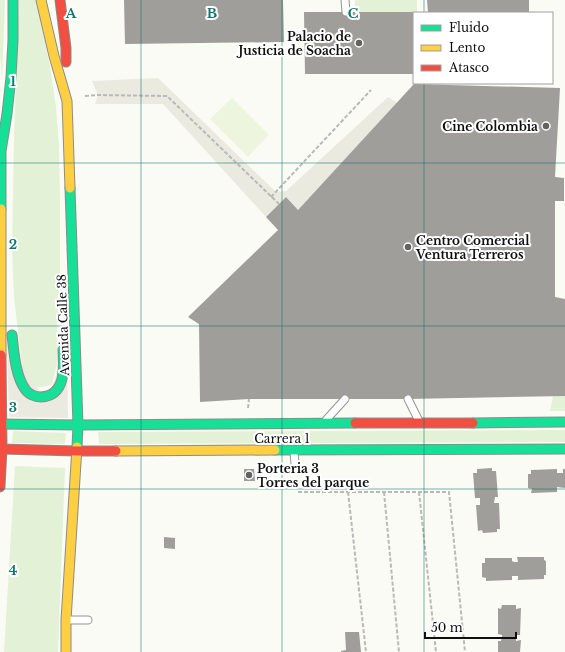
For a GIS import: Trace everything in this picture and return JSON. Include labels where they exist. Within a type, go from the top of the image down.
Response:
[{"type":"main road","points":[[1,151],[8,114],[12,77],[14,40],[13,0]]},
{"type":"main road","name":"Avenida Calle 38","points":[[42,0],[54,56],[67,101],[72,234],[78,425],[66,620],[66,652]]},
{"type":"main road","points":[[60,0],[66,48],[67,101]]},
{"type":"main road","points":[[0,135],[2,276],[0,487]]},
{"type":"main road","points":[[64,299],[72,234]]},
{"type":"main road","points":[[2,276],[18,370],[23,385],[32,395],[39,397],[50,396],[55,393],[58,388],[62,378],[64,361],[63,338]]},
{"type":"main road","name":"Carrera 1","points":[[1,424],[78,425],[565,422]]},
{"type":"main road","name":"Carrera 1","points":[[1,449],[264,454],[294,450],[565,449]]},
{"type":"lane","points":[[345,0],[346,12]]},
{"type":"lane","points":[[323,424],[345,399]]},
{"type":"lane","points":[[408,399],[420,423]]},
{"type":"lane","points":[[294,450],[295,464]]},
{"type":"lane","points":[[66,620],[88,620]]},
{"type":"path","points":[[271,197],[371,90]]},
{"type":"path","points":[[85,96],[167,96],[279,204]]},
{"type":"path","points":[[248,412],[249,399]]},
{"type":"path","points":[[298,492],[449,492],[465,652]]},
{"type":"path","points":[[348,492],[366,652]]},
{"type":"path","points":[[384,492],[399,652]]},
{"type":"path","points":[[419,492],[436,652]]},
{"type":"green space","points":[[0,0],[5,0],[2,79],[0,55]]},
{"type":"green space","points":[[19,0],[36,0],[50,66],[56,107],[59,147],[60,273],[57,324],[58,359],[52,385],[33,388],[22,366],[14,297],[12,249]]},
{"type":"green space","points":[[355,0],[417,0],[417,12],[355,12]]},
{"type":"green space","points":[[232,98],[269,135],[248,157],[210,119]]},
{"type":"green space","points":[[553,396],[565,396],[565,411],[550,411]]},
{"type":"green space","points":[[565,430],[565,442],[99,444],[98,432]]},
{"type":"green space","points":[[13,431],[66,433],[65,444],[12,443]]},
{"type":"green space","points":[[15,466],[65,468],[58,652],[4,652]]},
{"type":"shaded area","points":[[158,78],[276,192],[286,191],[388,97],[398,103],[298,210],[286,197],[266,217],[163,104],[95,104],[98,95],[92,81]]},
{"type":"shaded area","points":[[67,343],[68,418],[9,417],[7,344],[47,402]]},
{"type":"building","points":[[124,0],[283,0],[284,42],[125,44]]},
{"type":"building","points":[[427,0],[529,0],[529,12],[428,12]]},
{"type":"building","name":"Palacio de Justicia de Soacha","points":[[304,12],[413,12],[413,74],[305,74]]},
{"type":"building","name":"Centro Comercial Ventura Terreros","points":[[414,84],[560,88],[555,177],[564,178],[564,201],[555,201],[555,297],[565,299],[565,396],[408,399],[249,399],[200,402],[199,324],[188,317],[278,230],[266,217],[286,197],[298,210]]},
{"type":"building","points":[[492,468],[492,471],[496,471],[498,497],[495,497],[494,503],[499,503],[500,529],[497,529],[497,532],[483,533],[482,530],[478,531],[476,505],[480,505],[480,498],[475,498],[473,473],[477,473],[477,469]]},
{"type":"building","name":"Porteria 3 Torres del parque","points":[[244,469],[254,469],[255,481],[244,481]]},
{"type":"building","points":[[557,469],[557,473],[563,473],[563,469],[565,469],[565,488],[557,487],[557,492],[531,493],[532,489],[528,488],[528,474],[531,474],[531,470]]},
{"type":"building","points":[[164,537],[175,538],[175,549],[164,548]]},
{"type":"building","points":[[517,557],[544,557],[544,560],[546,561],[546,575],[544,575],[544,579],[518,580],[518,576],[512,576],[512,580],[486,581],[486,578],[482,577],[482,563],[485,563],[485,558],[512,558],[512,561],[518,562]]},
{"type":"building","points":[[502,605],[516,605],[516,609],[521,608],[520,635],[517,635],[516,637],[516,641],[521,640],[520,652],[498,652],[498,641],[501,641],[502,635],[498,634],[498,608],[501,609]]},
{"type":"building","points":[[345,632],[359,632],[361,652],[341,652],[346,650]]},
{"type":"traffic: fast","points":[[1,209],[1,151],[11,77],[13,0]]},
{"type":"traffic: fast","points":[[70,188],[78,425],[77,447]]},
{"type":"traffic: fast","points":[[12,335],[19,377],[26,391],[34,396],[41,397],[49,395],[55,392],[59,386],[62,380],[64,365],[63,350]]},
{"type":"traffic: fast","points":[[473,423],[565,422]]},
{"type":"traffic: fast","points":[[0,424],[78,425],[355,423]]},
{"type":"traffic: fast","points":[[275,450],[565,449]]},
{"type":"traffic: slow","points":[[41,0],[54,56],[67,101],[70,188]]},
{"type":"traffic: slow","points":[[1,209],[1,355]]},
{"type":"traffic: slow","points":[[66,652],[66,620],[77,447]]},
{"type":"traffic: slow","points":[[116,451],[275,450]]},
{"type":"traffic: jam","points":[[60,0],[66,48],[66,62]]},
{"type":"traffic: jam","points":[[0,487],[2,449],[1,355]]},
{"type":"traffic: jam","points":[[355,423],[473,423]]},
{"type":"traffic: jam","points":[[0,449],[116,451]]},
{"type":"place","name":"Palacio de Justicia de Soacha","points":[[359,43]]},
{"type":"place","name":"Cine Colombia","points":[[546,126]]},
{"type":"place","name":"Centro Comercial Ventura Terreros","points":[[408,247]]},
{"type":"place","name":"Porteria 3 Torres del parque","points":[[249,475]]}]
